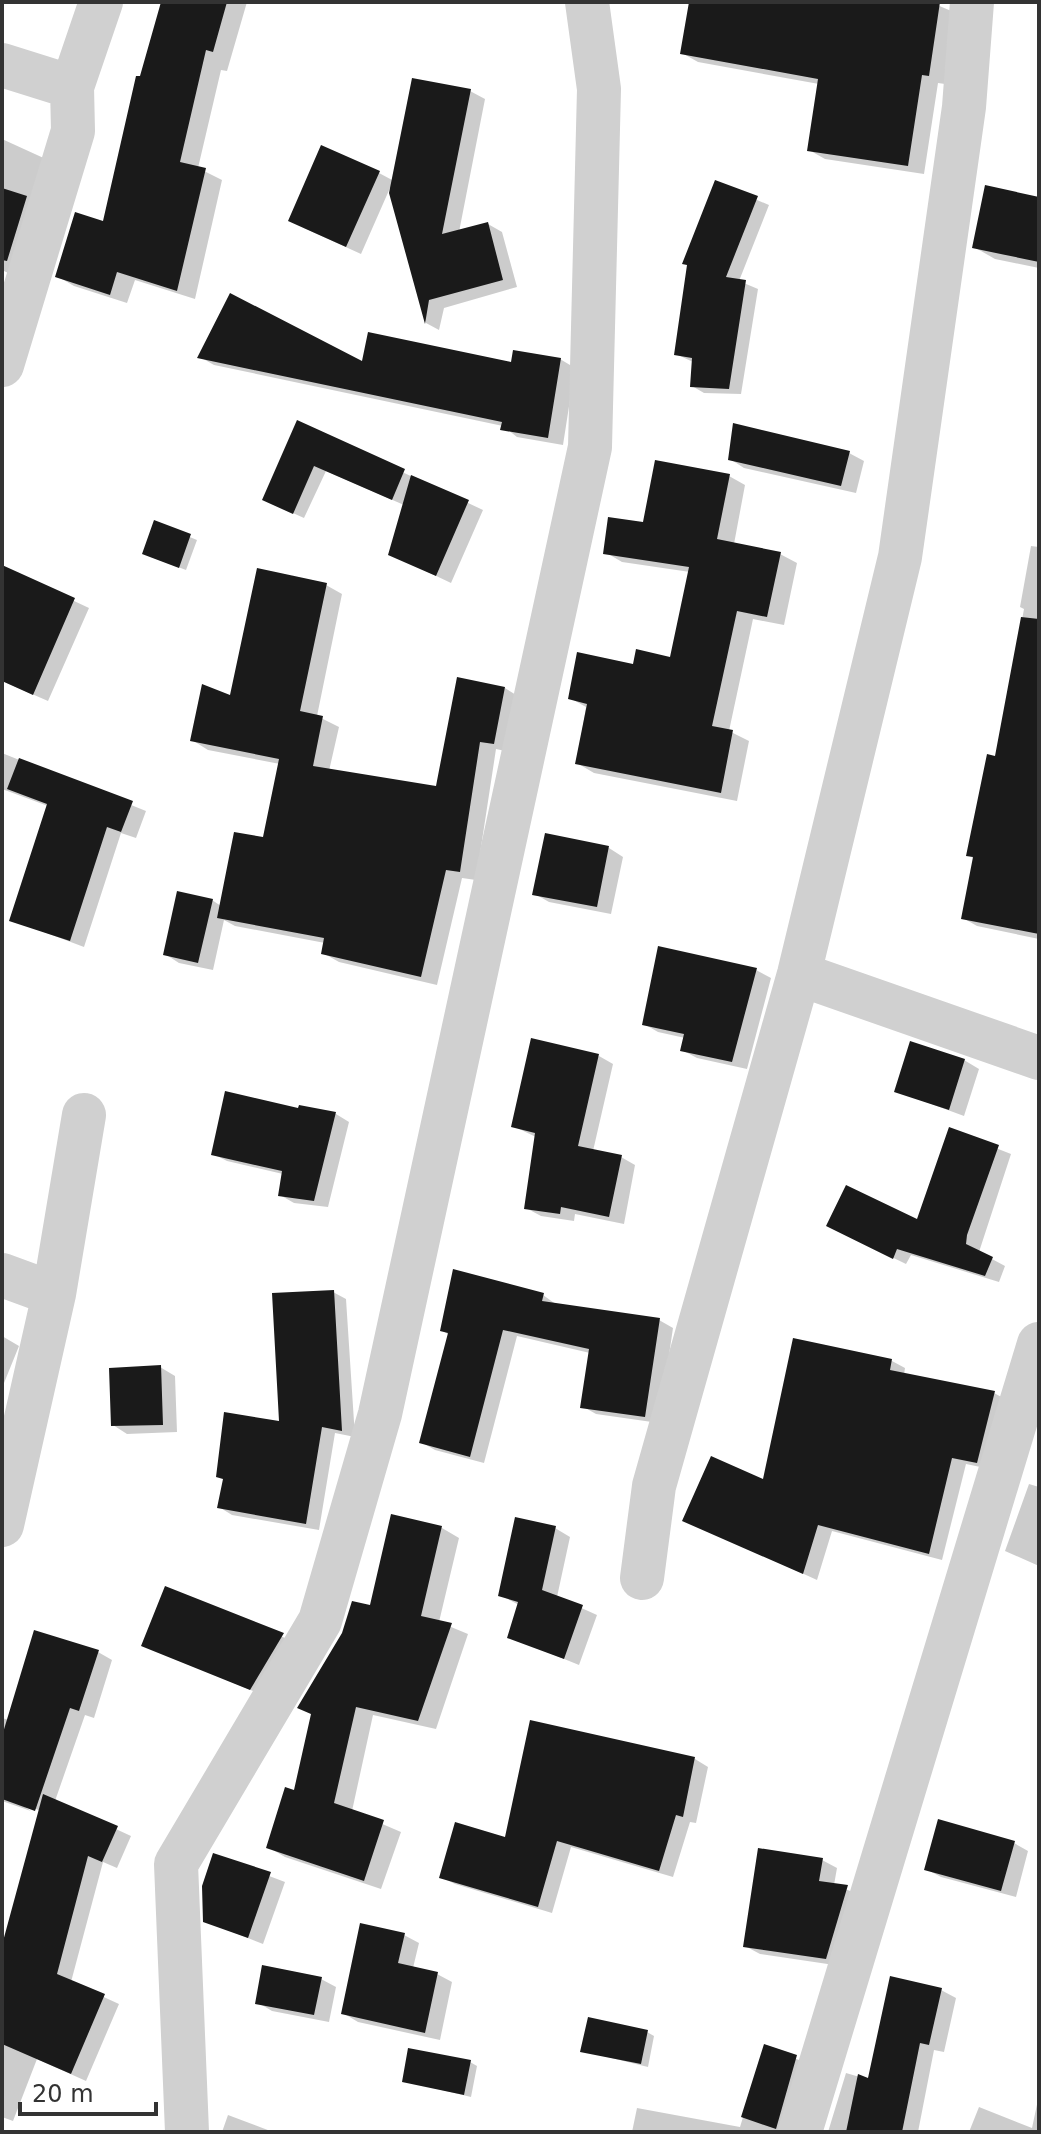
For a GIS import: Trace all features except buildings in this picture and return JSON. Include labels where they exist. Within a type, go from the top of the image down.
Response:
[{"type":"street","points":[[2,365],[73,131],[72,87],[101,2]]},
{"type":"street","points":[[187,2132],[176,1864],[320,1621],[380,1414],[590,447],[599,89],[587,2]]},
{"type":"street","points":[[642,1578],[654,1486],[799,974],[900,557],[964,107],[972,2]]},
{"type":"street","points":[[2,65],[72,87]]},
{"type":"street","points":[[799,974],[1039,1058]]},
{"type":"street","points":[[2,1525],[54,1294],[84,1115]]},
{"type":"street","points":[[2,1275],[54,1294]]},
{"type":"street","points":[[800,2132],[1039,1344]]}]
